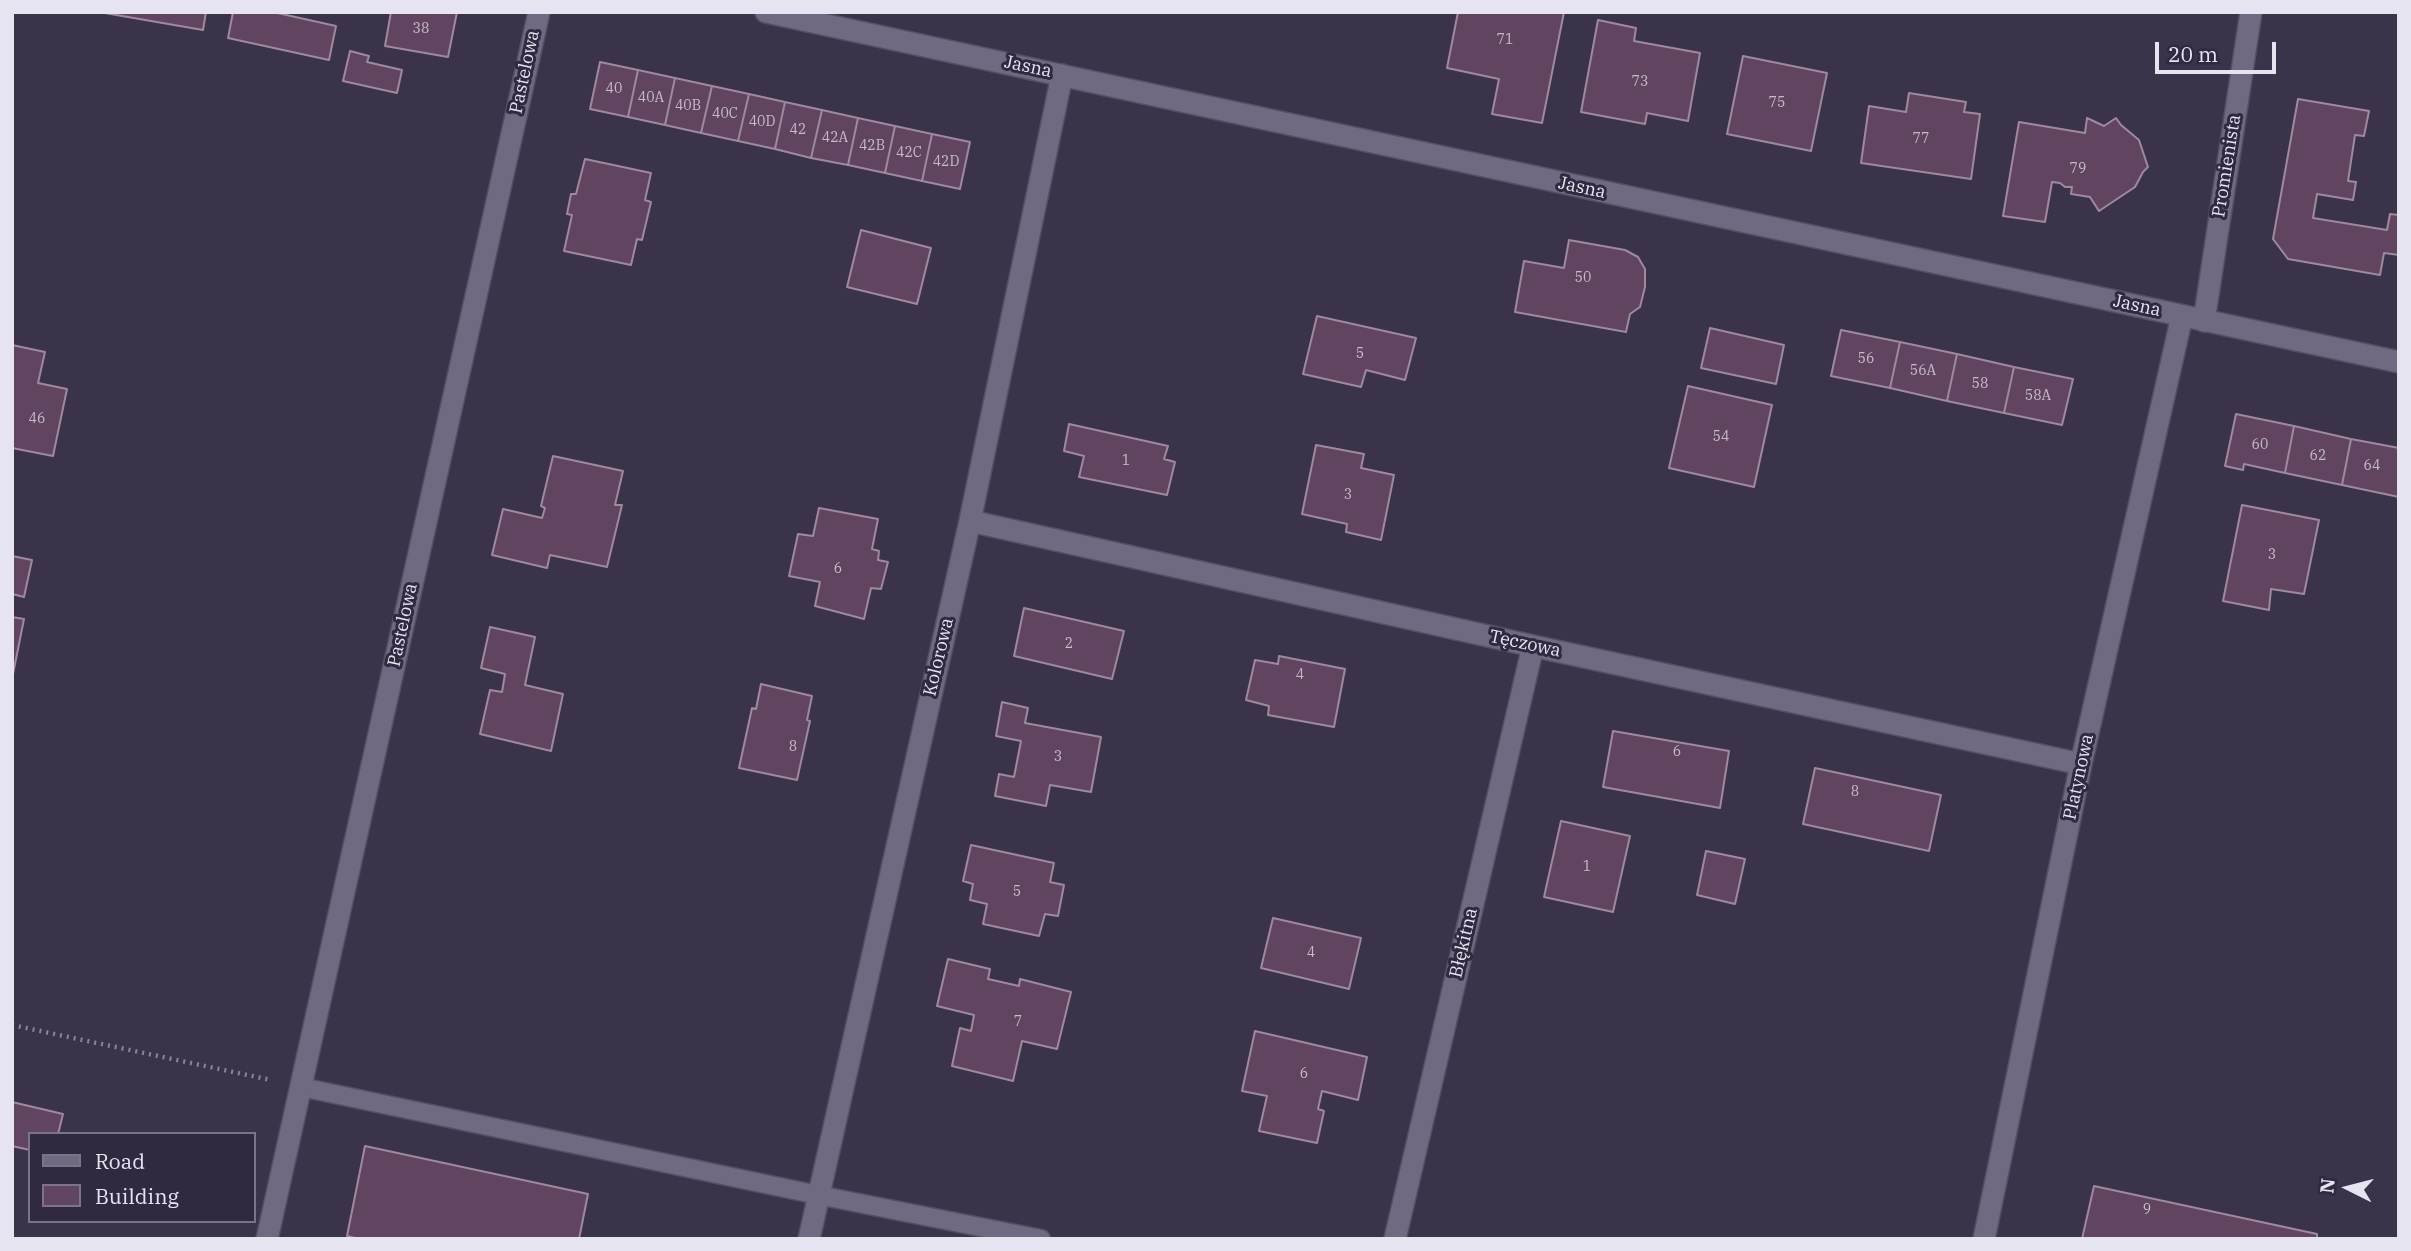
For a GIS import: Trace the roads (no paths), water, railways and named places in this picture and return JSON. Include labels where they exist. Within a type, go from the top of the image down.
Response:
[{"type":"street","name":"Pastelowa","points":[[267,1239],[539,12]]},
{"type":"street","name":"Jasna","points":[[766,12],[2399,362]]},
{"type":"street","name":"Promienista","points":[[2204,321],[2251,12]]},
{"type":"street","name":"Kolorowa","points":[[809,1239],[970,521],[1062,75]]},
{"type":"street","name":"Platynowa","points":[[1984,1239],[2081,764],[2182,316]]},
{"type":"street","name":"Tęczowa","points":[[970,521],[2081,764]]},
{"type":"street","name":"Błękitna","points":[[1395,1239],[1532,646]]},
{"type":"lane","points":[[301,1087],[1041,1239]]}]
